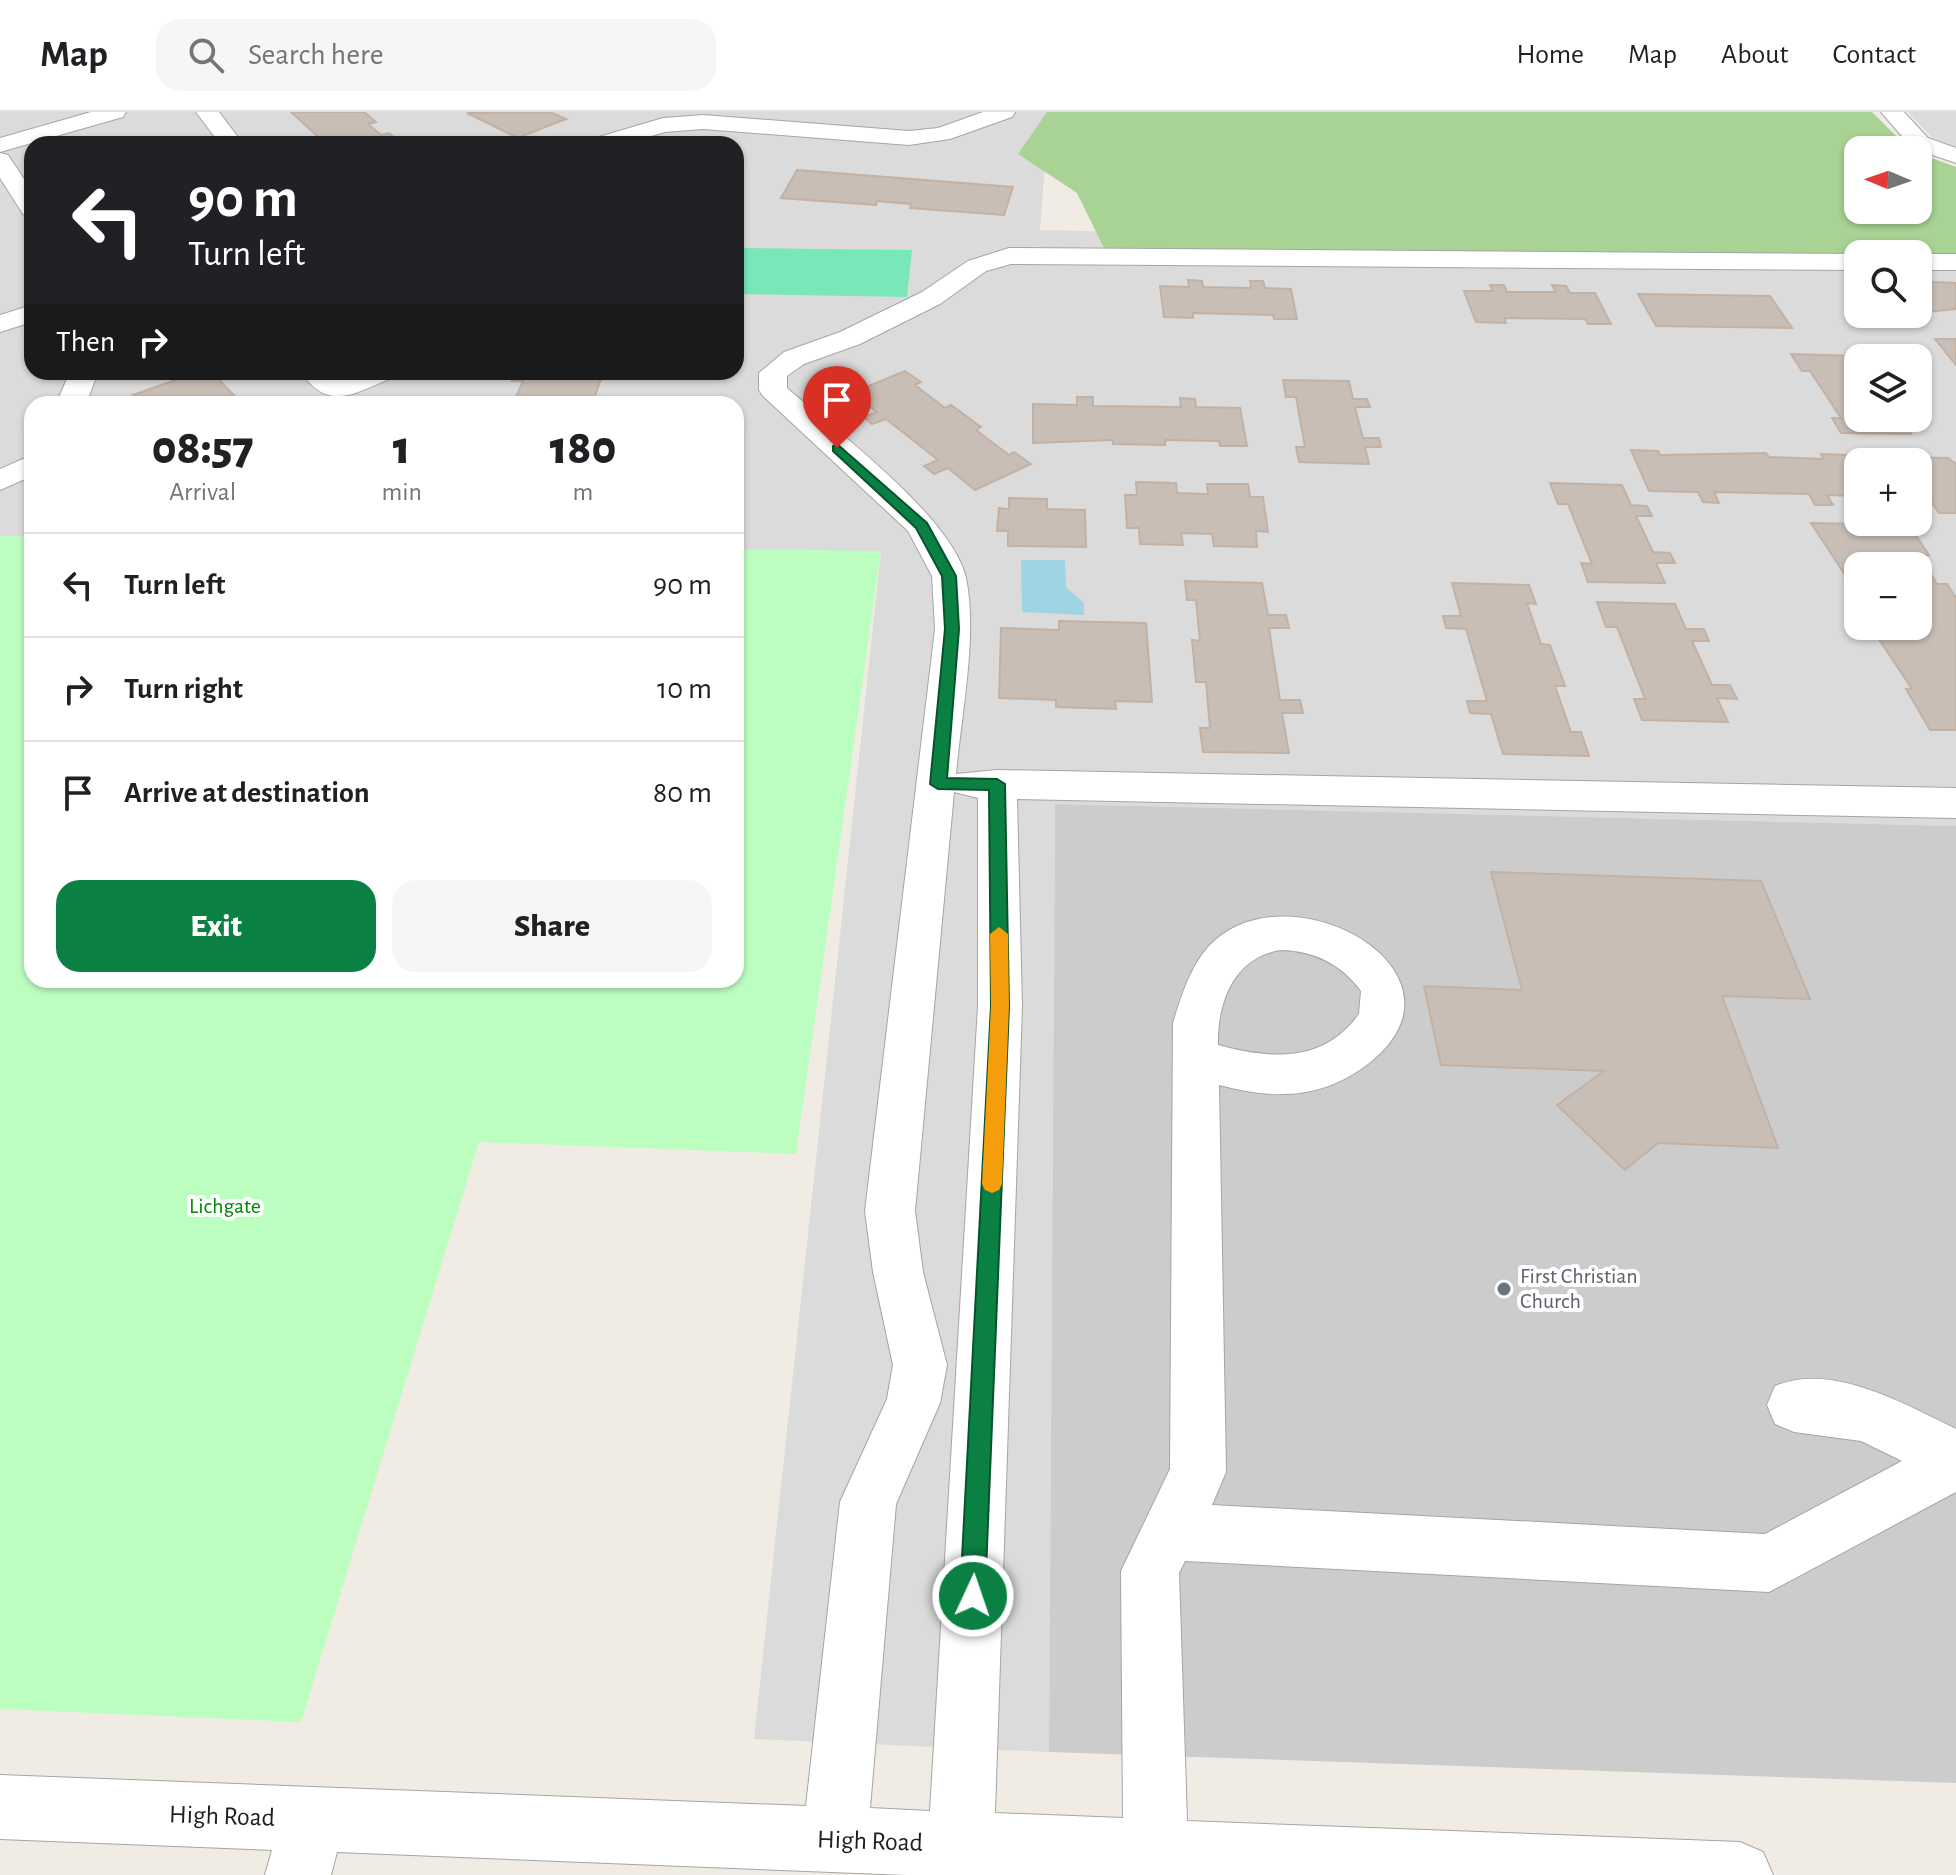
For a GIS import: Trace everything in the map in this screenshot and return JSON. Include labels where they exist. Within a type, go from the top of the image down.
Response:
[{"type":"street","points":[[31,136],[115,112]]},
{"type":"street","points":[[207,112],[226,136]]},
{"type":"street","points":[[618,136],[657,118],[909,138],[942,134],[1004,112]]},
{"type":"street","points":[[1892,112],[1920,143],[1949,155]]},
{"type":"street","points":[[744,146],[760,126]]},
{"type":"street","points":[[0,145],[24,138]]},
{"type":"street","points":[[0,160],[24,197]]},
{"type":"street","points":[[835,1840],[868,1502],[913,1403],[920,1365],[898,1272],[890,1211],[938,784],[952,629],[949,576],[922,526],[773,390],[773,373],[794,358],[850,338],[931,298],[977,266],[1009,256],[1844,262]]},
{"type":"street","points":[[1932,262],[1956,262]]},
{"type":"street","points":[[0,324],[24,316]]},
{"type":"street","points":[[323,380],[334,390],[361,380]]},
{"type":"street","points":[[0,481],[24,468]]},
{"type":"street","points":[[938,784],[1956,803]]},
{"type":"street","points":[[961,1844],[1000,1006],[997,784]]},
{"type":"street","points":[[1156,1864],[1150,1571],[1198,1472],[1196,1059]]},
{"type":"street","points":[[1794,1405],[1865,1414],[1956,1460]]},
{"type":"street","points":[[1169,1531],[1769,1563],[1956,1460]]},
{"type":"street","name":"High Road","points":[[0,1807],[305,1847],[835,1840],[961,1844],[1156,1864],[1740,1875]]},
{"type":"shaded area","points":[[0,112],[1049,112],[1040,230],[1844,248],[1844,328],[1932,328],[1932,250],[1956,251],[1956,826],[1055,804],[1049,1752],[754,1739],[881,552],[744,549],[744,396],[24,396],[24,537],[0,536]]},
{"type":"shaded area","points":[[1908,112],[1956,112],[1956,150],[1939,145]]},
{"type":"shaded area","name":"First Christian Church","points":[[1055,804],[1956,826],[1956,1783],[1049,1752]]},
{"type":"green space","points":[[1047,112],[1872,112],[1896,136],[1844,136],[1844,224],[1932,224],[1932,158],[1956,167],[1956,257],[1932,257],[1932,240],[1844,240],[1844,256],[1104,248],[1077,193],[1018,154]]},
{"type":"green space","points":[[744,248],[912,250],[907,297],[744,294]]},
{"type":"green space","name":"Lichgate","points":[[0,536],[24,537],[24,988],[744,988],[744,549],[881,551],[796,1154],[479,1142],[301,1722],[0,1709]]},
{"type":"water","points":[[1021,560],[1065,560],[1066,587],[1084,603],[1084,615],[1022,612]]},
{"type":"building","points":[[291,112],[364,112],[376,122],[368,124],[381,135],[389,133],[393,136],[317,136]]},
{"type":"building","points":[[550,112],[566,119],[523,136],[514,136],[467,113]]},
{"type":"building","points":[[797,170],[1013,187],[1004,215],[910,208],[911,204],[877,201],[876,205],[781,198]]},
{"type":"building","points":[[1188,280],[1202,281],[1203,287],[1251,288],[1250,281],[1263,281],[1265,288],[1291,289],[1297,319],[1274,319],[1273,315],[1193,313],[1193,318],[1164,317],[1160,286],[1189,287]]},
{"type":"building","points":[[1932,282],[1956,283],[1956,309],[1932,312]]},
{"type":"building","points":[[1490,285],[1504,285],[1507,292],[1556,292],[1552,285],[1566,286],[1570,293],[1595,293],[1611,324],[1588,324],[1585,319],[1504,318],[1506,323],[1476,322],[1464,291],[1493,291]]},
{"type":"building","points":[[1638,294],[1770,296],[1792,328],[1656,326]]},
{"type":"building","points":[[1935,339],[1956,339],[1956,365]]},
{"type":"building","points":[[1791,354],[1844,356],[1844,432],[1911,434],[1841,433],[1832,418],[1841,418],[1810,371],[1802,371]]},
{"type":"building","points":[[905,371],[921,382],[915,385],[945,408],[951,405],[981,427],[976,430],[1009,455],[1014,452],[1031,464],[975,490],[948,468],[934,474],[924,466],[938,460],[886,419],[872,424],[864,417],[877,412],[852,393]]},
{"type":"building","points":[[175,380],[220,380],[234,396],[134,396]]},
{"type":"building","points":[[601,380],[595,396],[516,396],[523,381],[512,381]]},
{"type":"building","points":[[1283,380],[1349,381],[1353,399],[1367,399],[1370,407],[1355,407],[1363,438],[1379,438],[1381,447],[1365,447],[1369,464],[1299,462],[1296,447],[1305,447],[1296,397],[1286,397]]},
{"type":"building","points":[[1077,397],[1093,397],[1093,406],[1181,407],[1180,398],[1195,399],[1196,407],[1240,408],[1247,446],[1220,446],[1219,441],[1165,440],[1165,445],[1113,444],[1113,440],[1033,443],[1033,404],[1077,405]]},
{"type":"building","points":[[1631,450],[1658,451],[1660,455],[1766,453],[1769,457],[1824,459],[1821,454],[1844,455],[1844,496],[1827,495],[1833,505],[1815,505],[1809,494],[1714,492],[1719,503],[1703,502],[1698,492],[1649,491]]},
{"type":"building","points":[[1932,458],[1948,458],[1956,464],[1956,513],[1939,513],[1932,503]]},
{"type":"building","points":[[1136,482],[1176,483],[1177,493],[1208,494],[1207,484],[1248,484],[1250,497],[1263,497],[1268,532],[1256,531],[1257,547],[1214,546],[1212,534],[1181,533],[1183,545],[1140,544],[1139,528],[1127,528],[1125,495],[1137,495]]},
{"type":"building","points":[[1550,483],[1622,485],[1631,505],[1647,506],[1652,516],[1636,516],[1653,552],[1670,553],[1675,563],[1656,563],[1665,583],[1588,582],[1581,563],[1592,564],[1568,504],[1558,504]]},
{"type":"building","points":[[1009,498],[1047,499],[1047,509],[1085,510],[1086,547],[1008,546],[1008,531],[997,531],[999,508],[1009,509]]},
{"type":"building","points":[[1811,523],[1844,524],[1844,536],[1916,536],[1927,552],[1844,552],[1844,573]]},
{"type":"building","points":[[1932,576],[1937,584],[1947,584],[1956,598],[1956,730],[1930,730],[1906,689],[1912,689],[1879,640],[1932,640]]},
{"type":"building","points":[[1185,581],[1262,583],[1268,615],[1286,615],[1289,628],[1269,628],[1280,700],[1300,700],[1303,713],[1282,713],[1289,753],[1203,752],[1200,728],[1210,728],[1206,682],[1196,682],[1192,640],[1200,641],[1196,600],[1187,600]]},
{"type":"building","points":[[1452,583],[1529,585],[1536,604],[1527,603],[1541,644],[1550,645],[1565,686],[1555,686],[1571,732],[1581,732],[1589,756],[1503,754],[1491,714],[1470,713],[1467,701],[1487,701],[1466,629],[1446,628],[1443,616],[1461,616]]},
{"type":"building","points":[[1597,602],[1675,604],[1686,629],[1704,629],[1709,641],[1692,641],[1712,685],[1730,685],[1737,699],[1717,698],[1728,722],[1642,720],[1634,699],[1645,699],[1617,627],[1606,627]]},
{"type":"building","points":[[1059,621],[1146,623],[1152,702],[1115,701],[1116,709],[1056,707],[1056,700],[999,698],[1001,628],[1059,630]]},
{"type":"building","points":[[1491,872],[1761,881],[1810,999],[1722,996],[1778,1148],[1658,1143],[1625,1170],[1557,1105],[1604,1071],[1441,1065],[1424,986],[1522,990]]},
{"type":"slow traffic","points":[[992,1184],[1000,1006],[999,934]]},
{"type":"place","name":"First Christian Church","points":[[1504,1289]]},
{"type":"route","points":[[837,448],[922,526],[949,576],[952,629],[938,784],[997,784],[1000,1006],[973,1596]]}]
